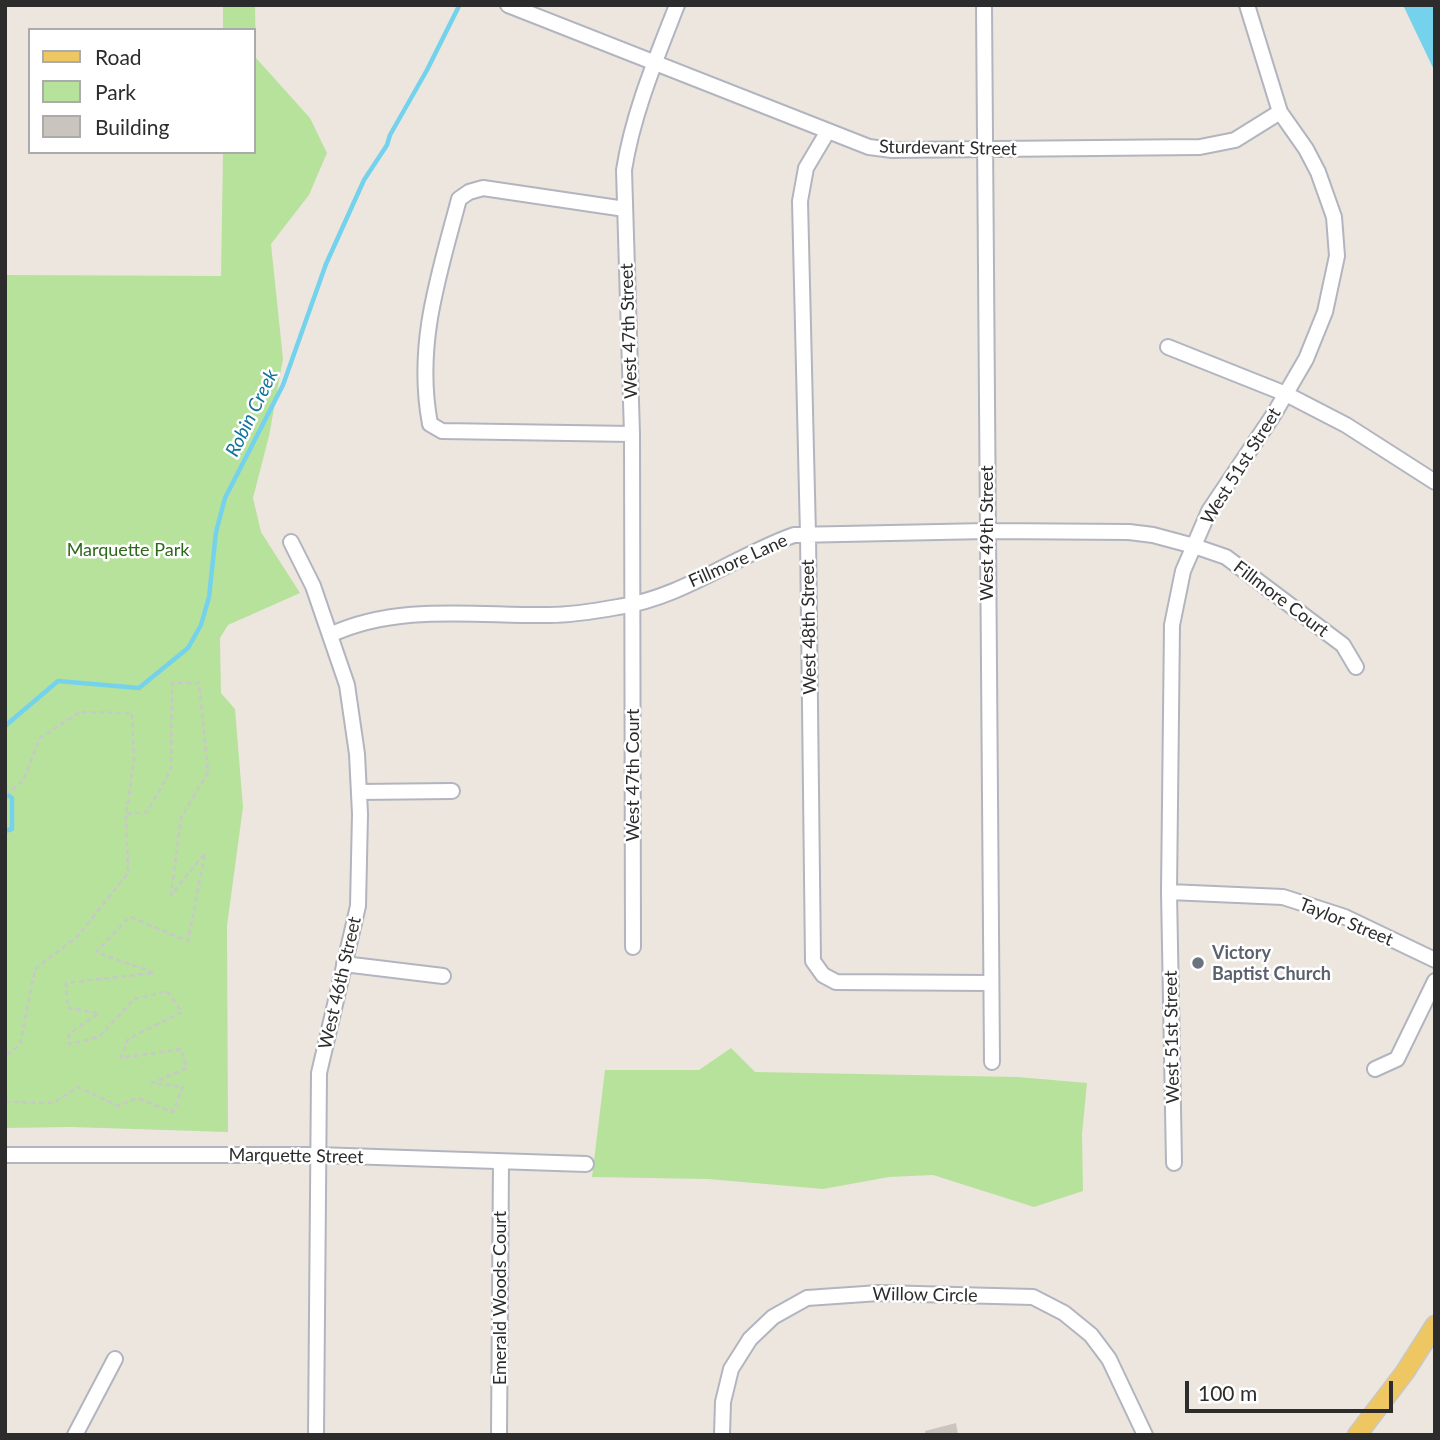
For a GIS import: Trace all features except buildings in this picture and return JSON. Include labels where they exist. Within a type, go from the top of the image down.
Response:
[{"type":"main road","points":[[1357,1435],[1433,1331]]},
{"type":"street","name":"Sturdevant Street","points":[[508,5],[869,147],[892,150],[1200,147],[1234,140],[1280,112]]},
{"type":"street","name":"West 47th Street","points":[[633,604],[632,434],[624,170],[628,142],[677,5]]},
{"type":"street","name":"West 49th Street","points":[[984,5],[992,1062]]},
{"type":"street","name":"West 51st Street","points":[[1174,1163],[1170,892],[1172,625],[1183,572],[1209,511],[1306,359],[1325,312],[1338,256],[1334,217],[1318,172],[1306,149],[1280,112],[1247,5]]},
{"type":"street","name":"West 48th Street","points":[[828,131],[806,168],[800,201],[808,535],[813,961],[824,975],[836,982],[990,983]]},
{"type":"street","points":[[625,209],[483,188],[468,192],[459,199],[426,334],[426,404],[430,424],[442,431],[632,434]]},
{"type":"street","points":[[1168,347],[1286,394],[1346,425],[1435,482]]},
{"type":"street","name":"Fillmore Lane","points":[[330,635],[351,625],[393,616],[481,612],[551,615],[621,607],[666,594],[773,542],[794,536],[987,531],[1129,532],[1153,535],[1194,546]]},
{"type":"street","name":"West 46th Street","points":[[292,542],[313,586],[347,685],[357,754],[359,792],[358,906],[318,1073],[316,1435]]},
{"type":"street","name":"Fillmore Court","points":[[1194,546],[1226,557],[1343,645],[1356,667]]},
{"type":"street","name":"West 47th Court","points":[[633,604],[633,947]]},
{"type":"street","points":[[359,792],[452,790]]},
{"type":"street","name":"Taylor Street","points":[[1170,892],[1283,897],[1345,917],[1435,960]]},
{"type":"street","points":[[344,964],[443,976]]},
{"type":"street","points":[[1375,1069],[1396,1059],[1435,981]]},
{"type":"street","name":"Marquette Street","points":[[5,1155],[317,1155],[586,1164]]},
{"type":"street","name":"Emerald Woods Court","points":[[499,1435],[501,1162]]},
{"type":"street","name":"Willow Circle","points":[[722,1435],[723,1402],[731,1369],[750,1339],[773,1317],[807,1298],[879,1293],[1033,1297],[1064,1314],[1091,1335],[1109,1359],[1145,1435]]},
{"type":"street","points":[[75,1435],[115,1359]]},
{"type":"path","points":[[5,1102],[53,1103],[78,1087],[118,1106],[137,1098],[173,1112],[183,1087],[152,1083],[187,1068],[181,1049],[121,1058],[128,1039],[182,1012],[167,991],[134,999],[99,1037],[69,1044],[69,1034],[99,1013],[68,1008],[66,983],[154,973],[96,952],[130,916],[188,941],[205,853],[171,895],[181,818],[208,772],[199,683],[172,683],[171,770],[148,812],[126,814]]},
{"type":"path","points":[[5,795],[23,781],[40,738],[80,712],[132,713],[134,762],[126,814],[128,873],[78,936],[35,969],[20,1045],[5,1056]]},
{"type":"green space","name":"Marquette Park","points":[[223,5],[255,5],[255,28],[223,28]]},
{"type":"green space","name":"Marquette Park","points":[[256,58],[310,118],[327,153],[309,195],[271,244],[283,359],[269,436],[253,498],[261,532],[300,593],[228,625],[220,638],[221,693],[235,709],[243,807],[227,926],[228,1132],[71,1127],[5,1128],[5,275],[221,276],[223,154],[256,154]]},
{"type":"green space","points":[[731,1048],[755,1072],[1018,1077],[1087,1083],[1082,1134],[1083,1191],[1034,1207],[933,1175],[889,1177],[823,1189],[708,1179],[592,1177],[605,1070],[699,1070]]},
{"type":"water","points":[[1403,5],[1435,5],[1435,72]]},
{"type":"waterway","name":"Robin Creek","points":[[5,726],[58,681],[139,688],[188,648],[201,625],[209,597],[216,532],[225,498],[283,385],[326,264],[364,180],[387,145],[459,6]]},
{"type":"waterway","name":"Robin Creek","points":[[5,793],[12,798],[12,829],[5,831]]},
{"type":"place","name":"Victory Baptist Church","points":[[1198,963]]}]
